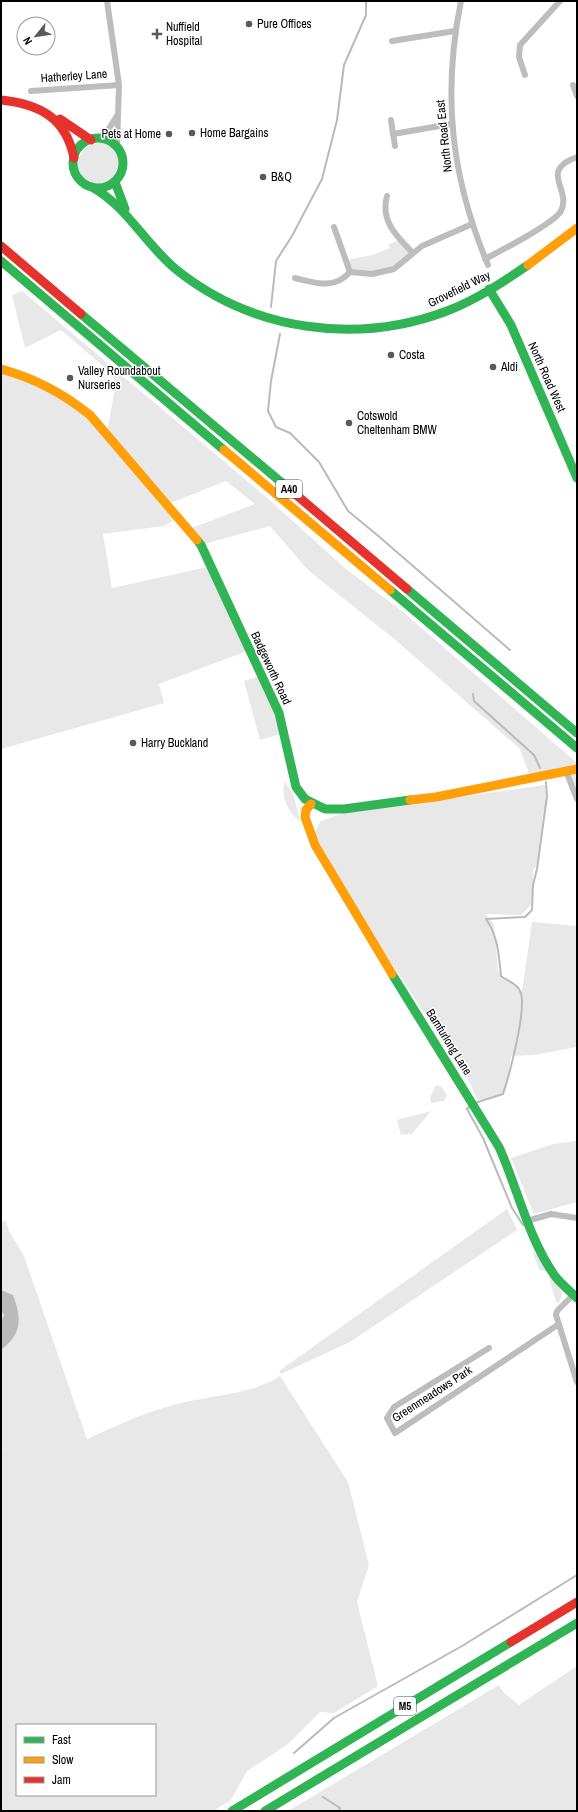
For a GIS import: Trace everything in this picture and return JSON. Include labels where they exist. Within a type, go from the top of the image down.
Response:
[{"type":"main road","points":[[1,94],[21,98],[38,104],[91,140]]},
{"type":"main road","points":[[1,100],[24,104],[55,121],[64,128],[70,139],[76,175],[81,182],[92,187],[104,187],[115,182],[122,172],[122,156],[117,147],[100,138],[91,140],[80,147],[74,158]]},
{"type":"main road","name":"Grovefield Way","points":[[115,182],[120,201],[132,221]]},
{"type":"main road","name":"Grovefield Way","points":[[92,187],[105,193],[132,221],[160,255],[199,287],[243,311],[289,325],[342,331],[394,326],[448,310],[489,289],[577,228]]},
{"type":"main road","name":"A40","points":[[1,246],[577,733]]},
{"type":"main road","name":"A40","points":[[1,261],[577,748]]},
{"type":"main road","name":"North Road West","points":[[489,289],[511,325],[577,478]]},
{"type":"main road","name":"Badgeworth Road","points":[[1,370],[16,373],[45,385],[68,398],[90,415],[163,498],[201,545],[279,713],[296,788],[311,804]]},
{"type":"main road","points":[[311,804],[325,809],[375,805],[436,797],[577,768]]},
{"type":"main road","name":"Bamfurlong Lane","points":[[311,804],[306,810],[305,817],[315,845],[370,939],[440,1048],[499,1147],[511,1173],[527,1221],[538,1247],[556,1277],[575,1297]]},
{"type":"main road","name":"M5","points":[[232,1811],[577,1602]]},
{"type":"main road","name":"M5","points":[[265,1811],[577,1623]]},
{"type":"street","name":"Hatherley Lane","points":[[107,1],[118,85],[117,147]]},
{"type":"street","name":"North Road East","points":[[461,1],[455,32],[450,78],[451,124],[456,165],[472,224],[488,266]]},
{"type":"street","points":[[525,75],[518,54],[520,45],[560,1]]},
{"type":"street","points":[[392,41],[455,32]]},
{"type":"street","name":"Hatherley Lane","points":[[31,91],[118,85]]},
{"type":"street","points":[[573,85],[577,96]]},
{"type":"street","points":[[100,138],[108,130],[118,113]]},
{"type":"street","points":[[391,120],[395,146]]},
{"type":"street","points":[[393,134],[451,124]]},
{"type":"street","points":[[485,259],[525,238],[557,215],[562,209],[563,202],[558,180],[558,172],[564,163],[577,157]]},
{"type":"street","points":[[387,196],[385,203],[389,225],[392,232],[413,253]]},
{"type":"street","points":[[295,278],[326,285],[337,282],[350,272],[372,274],[386,271],[402,264],[413,253],[433,240],[472,224]]},
{"type":"street","points":[[334,227],[350,272]]},
{"type":"street","points":[[566,771],[577,799]]},
{"type":"street","points":[[527,1221],[551,1214],[577,1218]]},
{"type":"street","name":"Bamfurlong Lane","points":[[575,1297],[557,1311],[559,1324],[577,1382]]},
{"type":"street","name":"Greenmeadows Park","points":[[489,1348],[394,1407],[387,1418],[395,1433],[559,1324]]},
{"type":"shaded area","points":[[99,143],[114,149],[120,164],[114,179],[99,185],[84,179],[78,164],[84,149]]},
{"type":"shaded area","points":[[399,240],[413,253],[386,271],[350,272],[347,260],[372,255],[390,248],[388,245]]},
{"type":"shaded area","points":[[22,291],[265,496],[346,569],[403,612],[577,763],[577,796],[566,771],[531,779],[520,749],[399,643],[308,570],[270,526],[201,545],[189,529],[255,504],[226,481],[168,504],[179,517],[164,526],[103,534],[112,588],[212,566],[250,650],[159,684],[164,703],[1,749],[1,369],[69,398],[107,433],[116,382],[111,373],[61,330],[25,348],[12,295]]},
{"type":"shaded area","points":[[263,675],[283,733],[260,740],[244,681]]},
{"type":"shaded area","points":[[285,781],[294,796],[300,822],[289,809],[284,799]]},
{"type":"shaded area","points":[[545,785],[547,806],[543,813],[538,862],[533,871],[533,903],[521,915],[485,914],[494,924],[498,970],[502,978],[510,982],[522,992],[532,922],[577,926],[577,1047],[535,1055],[511,1056],[506,1090],[503,1094],[478,1101],[467,1077],[374,937],[316,837],[315,831],[321,821],[344,813]]},
{"type":"shaded area","points":[[436,1085],[442,1087],[447,1096],[444,1101],[431,1103],[430,1097]]},
{"type":"shaded area","points":[[431,1111],[412,1134],[401,1135],[397,1120]]},
{"type":"shaded area","points":[[577,1141],[577,1202],[534,1214],[511,1158],[553,1144]]},
{"type":"shaded area","points":[[507,1209],[517,1230],[350,1342],[281,1374],[279,1371]]},
{"type":"shaded area","points":[[6,1221],[10,1233],[24,1256],[87,1439],[162,1408],[255,1388],[280,1376],[348,1482],[369,1565],[357,1602],[378,1686],[334,1713],[320,1712],[287,1745],[247,1771],[231,1800],[213,1811],[1,1811],[1,1452],[3,1450],[1,1447],[1,1222]]},
{"type":"shaded area","points":[[536,1253],[561,1290],[562,1296],[559,1303],[556,1302],[548,1274],[543,1270],[540,1271],[533,1254]]},
{"type":"shaded area","points":[[1,1290],[13,1295],[19,1319],[13,1338],[1,1350],[1,1322],[4,1315],[1,1310]]},
{"type":"shaded area","points":[[577,1666],[577,1811],[288,1811],[499,1685],[503,1692],[519,1705]]},
{"type":"waterway","points":[[271,307],[276,261],[292,236],[322,179],[337,120],[344,65],[366,15],[366,1]]},
{"type":"waterway","points":[[280,334],[271,381],[268,411],[276,427],[290,433],[319,462],[348,511],[510,650]]},
{"type":"waterway","points":[[473,694],[474,701],[534,755],[540,768]]},
{"type":"waterway","points":[[475,1103],[503,1094],[517,1041],[522,1011],[522,999],[519,988],[501,976],[499,954],[493,932],[486,919],[525,917],[532,910],[533,885],[537,869],[547,796],[546,782]]},
{"type":"waterway","points":[[471,1105],[467,1109],[483,1138],[512,1208],[523,1225]]},
{"type":"waterway","points":[[294,1753],[334,1718],[462,1646],[577,1575]]},
{"type":"waterway","points":[[323,1797],[340,1808],[339,1811]]},
{"type":"traffic: fast","points":[[98,138],[107,140],[116,145],[121,154],[123,163],[121,172],[116,181],[107,186],[98,188],[89,186],[80,181],[75,172],[73,163],[75,154],[80,145],[89,140],[98,138]]},
{"type":"traffic: fast","points":[[115,182],[125,209]]},
{"type":"traffic: fast","points":[[92,187],[105,195],[116,205],[156,250],[178,271],[208,291],[239,307],[273,319],[307,326],[342,329],[378,328],[413,322],[447,311],[468,302],[528,265]]},
{"type":"traffic: fast","points":[[1,261],[224,450]]},
{"type":"traffic: fast","points":[[489,289],[511,325],[577,478]]},
{"type":"traffic: fast","points":[[81,314],[294,493]]},
{"type":"traffic: fast","points":[[197,540],[201,545],[279,713],[296,787],[305,799],[325,809],[344,809],[410,800]]},
{"type":"traffic: fast","points":[[407,589],[577,733]]},
{"type":"traffic: fast","points":[[390,590],[577,748]]},
{"type":"traffic: fast","points":[[392,974],[499,1147],[530,1230],[546,1261],[557,1279],[577,1298]]},
{"type":"traffic: fast","points":[[265,1811],[577,1623]]},
{"type":"traffic: fast","points":[[232,1811],[511,1642]]},
{"type":"traffic: slow","points":[[528,265],[577,228]]},
{"type":"traffic: slow","points":[[1,369],[48,387],[90,415],[197,540]]},
{"type":"traffic: slow","points":[[224,450],[390,590]]},
{"type":"traffic: slow","points":[[410,800],[436,797],[577,769]]},
{"type":"traffic: slow","points":[[311,804],[306,810],[305,817],[315,845],[392,974]]},
{"type":"traffic: jam","points":[[1,100],[28,105],[39,110],[58,123],[65,133],[74,158]]},
{"type":"traffic: jam","points":[[60,119],[91,140]]},
{"type":"traffic: jam","points":[[1,246],[81,314]]},
{"type":"traffic: jam","points":[[294,493],[407,589]]},
{"type":"traffic: jam","points":[[511,1642],[577,1602]]},
{"type":"place","name":"Pure Offices","points":[[249,24]]},
{"type":"place","name":"Nuffield Hospital","points":[[157,34]]},
{"type":"place","name":"Home Bargains","points":[[192,133]]},
{"type":"place","name":"Pets at Home","points":[[169,134]]},
{"type":"place","name":"B&Q","points":[[263,177]]},
{"type":"place","name":"Costa","points":[[391,355]]},
{"type":"place","name":"Aldi","points":[[493,367]]},
{"type":"place","name":"Valley Roundabout Nurseries","points":[[70,378]]},
{"type":"place","name":"Cotswold Cheltenham BMW","points":[[349,423]]},
{"type":"place","name":"Harry Buckland","points":[[133,743]]}]
